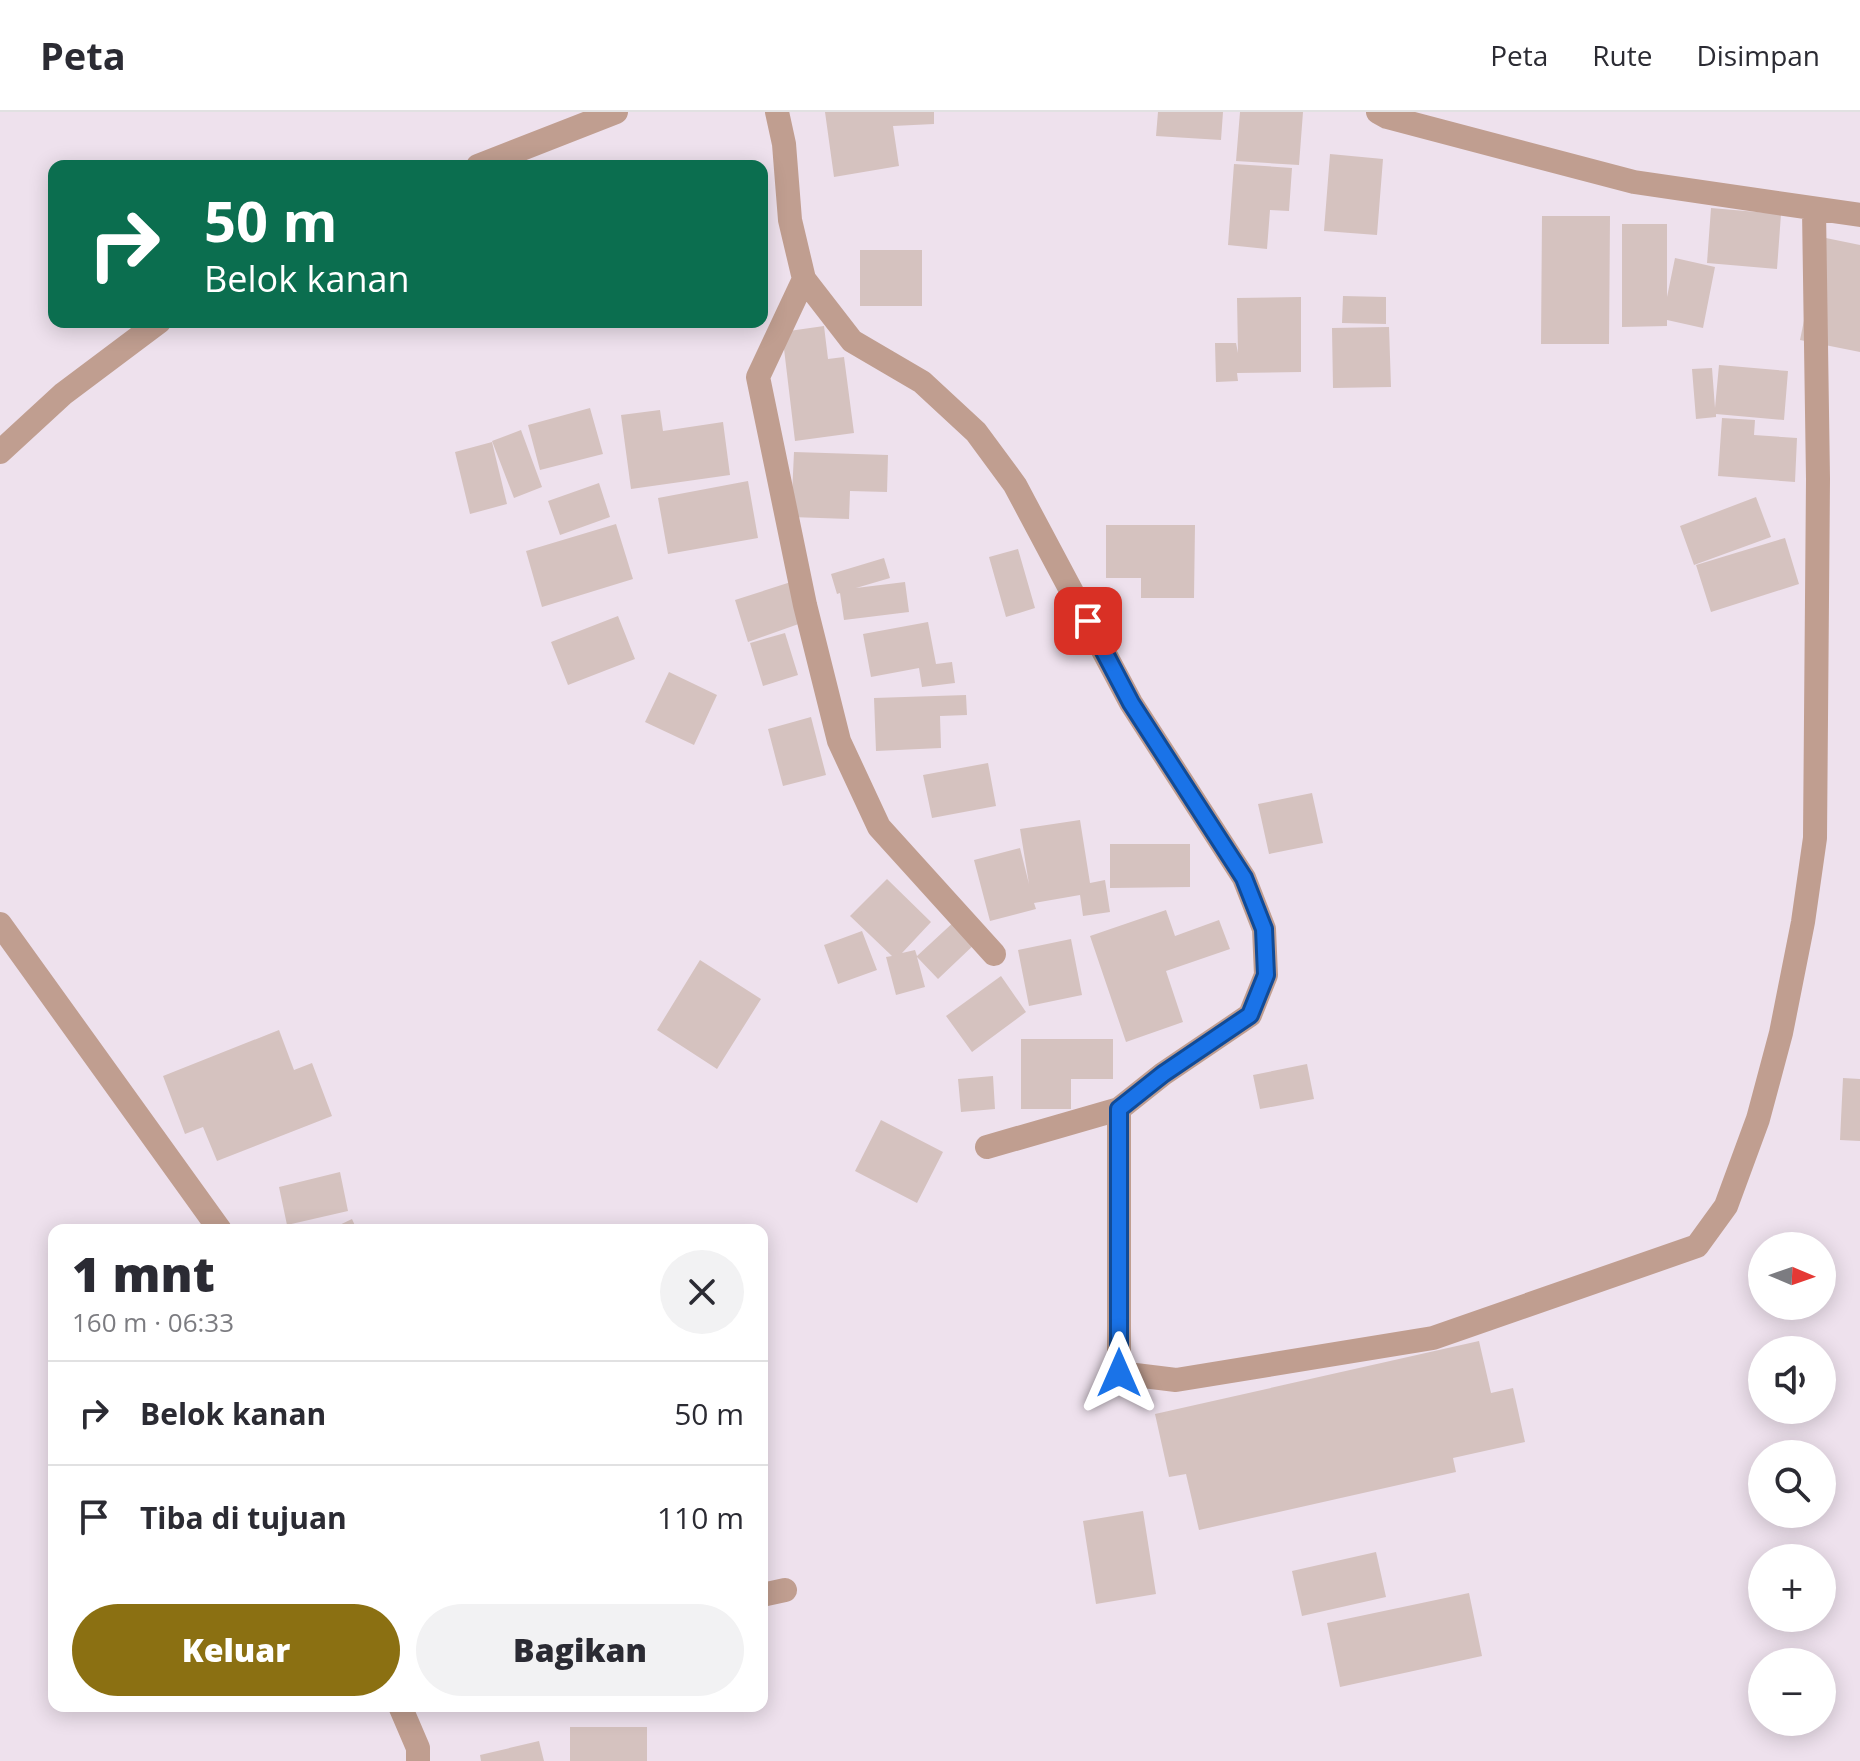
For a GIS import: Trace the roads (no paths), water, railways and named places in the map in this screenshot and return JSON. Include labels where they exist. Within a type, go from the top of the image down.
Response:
[{"type":"street","points":[[493,160],[616,112]]},
{"type":"street","points":[[777,112],[784,144],[790,220],[804,279],[852,341],[922,382],[976,432],[1015,485],[1131,703],[1244,878],[1264,929],[1266,975],[1250,1015],[1163,1074],[1119,1109],[987,1147]]},
{"type":"street","points":[[1378,112],[1387,117],[1634,182],[1860,215]]},
{"type":"street","points":[[1119,1109],[1119,1373],[1176,1380],[1433,1338],[1697,1246],[1726,1206],[1758,1119],[1781,1033],[1803,922],[1815,838],[1818,479],[1814,210]]},
{"type":"street","points":[[804,279],[758,377],[805,605],[839,741],[879,827],[994,954]]},
{"type":"street","points":[[0,452],[63,394],[151,328]]},
{"type":"street","points":[[0,924],[216,1224]]},
{"type":"street","points":[[403,1712],[418,1748],[418,1761]]}]
